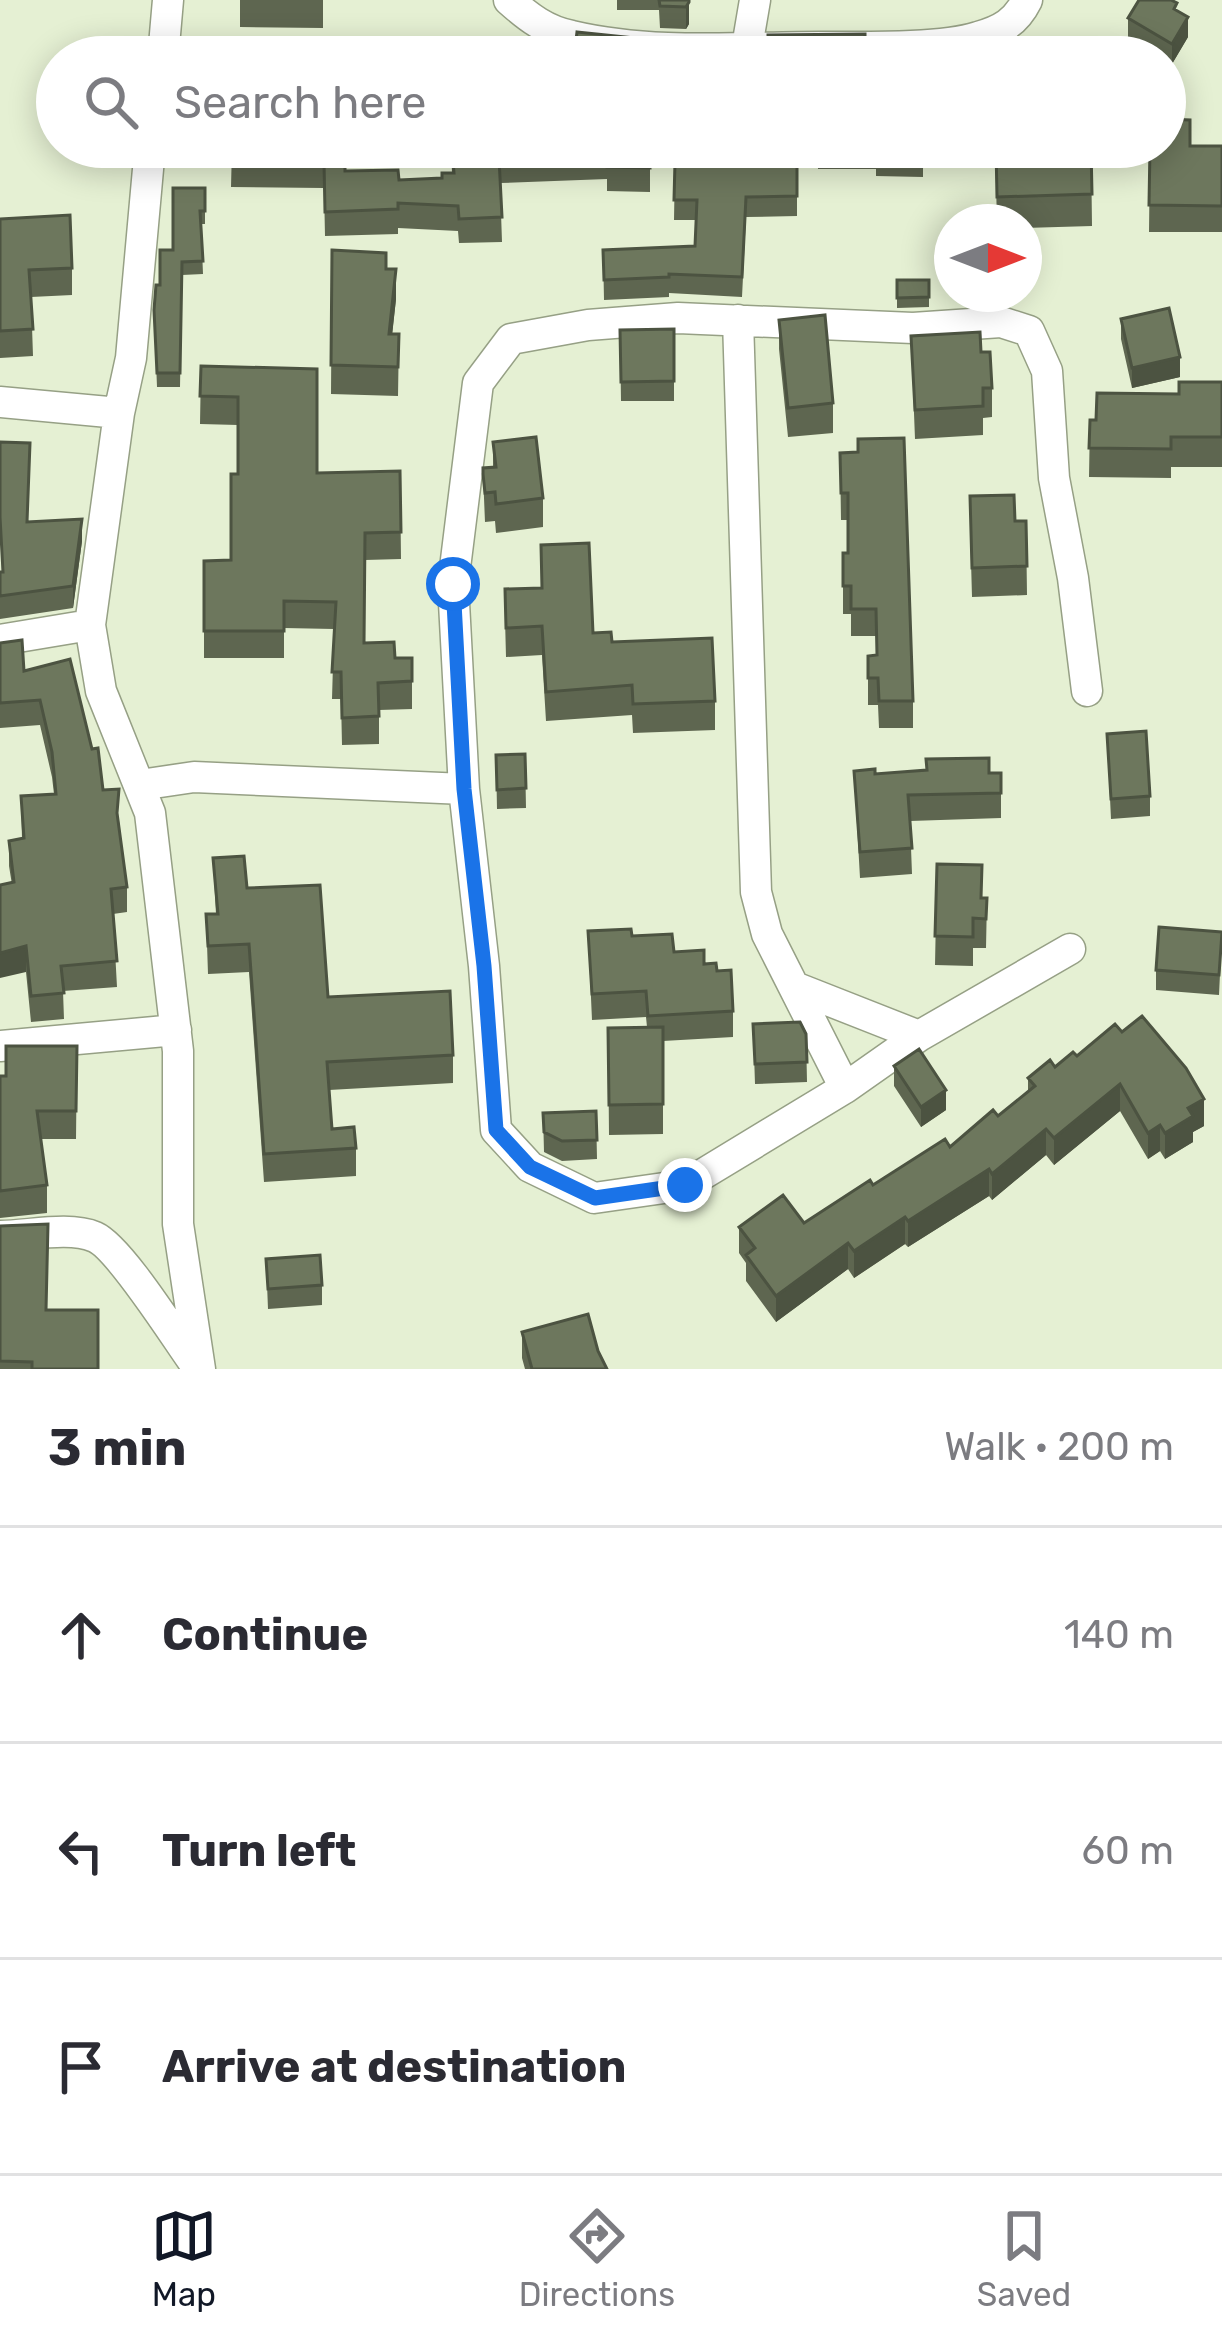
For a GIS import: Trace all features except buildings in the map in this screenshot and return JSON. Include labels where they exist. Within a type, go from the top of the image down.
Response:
[{"type":"street","points":[[165,36],[168,0]]},
{"type":"street","points":[[508,0],[534,22],[569,36]]},
{"type":"street","points":[[749,36],[754,0]]},
{"type":"street","points":[[982,36],[1017,21],[1027,0]]},
{"type":"street","points":[[148,168],[131,358],[89,626],[100,691],[151,813],[176,1030],[178,1224],[199,1369]]},
{"type":"street","points":[[1070,950],[919,1036],[845,1088],[685,1185],[595,1198],[530,1167],[496,1130],[464,789],[453,584],[478,383],[511,339],[588,325],[678,318],[913,328],[1001,322],[1029,331],[1047,370],[1054,478],[1087,691]]},
{"type":"street","points":[[738,320],[756,892],[767,934],[845,1088]]},
{"type":"street","points":[[0,402],[119,413]]},
{"type":"street","points":[[0,640],[89,626]]},
{"type":"street","points":[[140,785],[194,776],[464,789]]},
{"type":"street","points":[[797,988],[919,1036]]},
{"type":"street","points":[[0,1046],[176,1030]]},
{"type":"street","points":[[0,1236],[73,1233],[98,1238],[199,1369]]},
{"type":"route","points":[[453,584],[464,789],[496,1130],[530,1167],[595,1198],[685,1185]]}]
